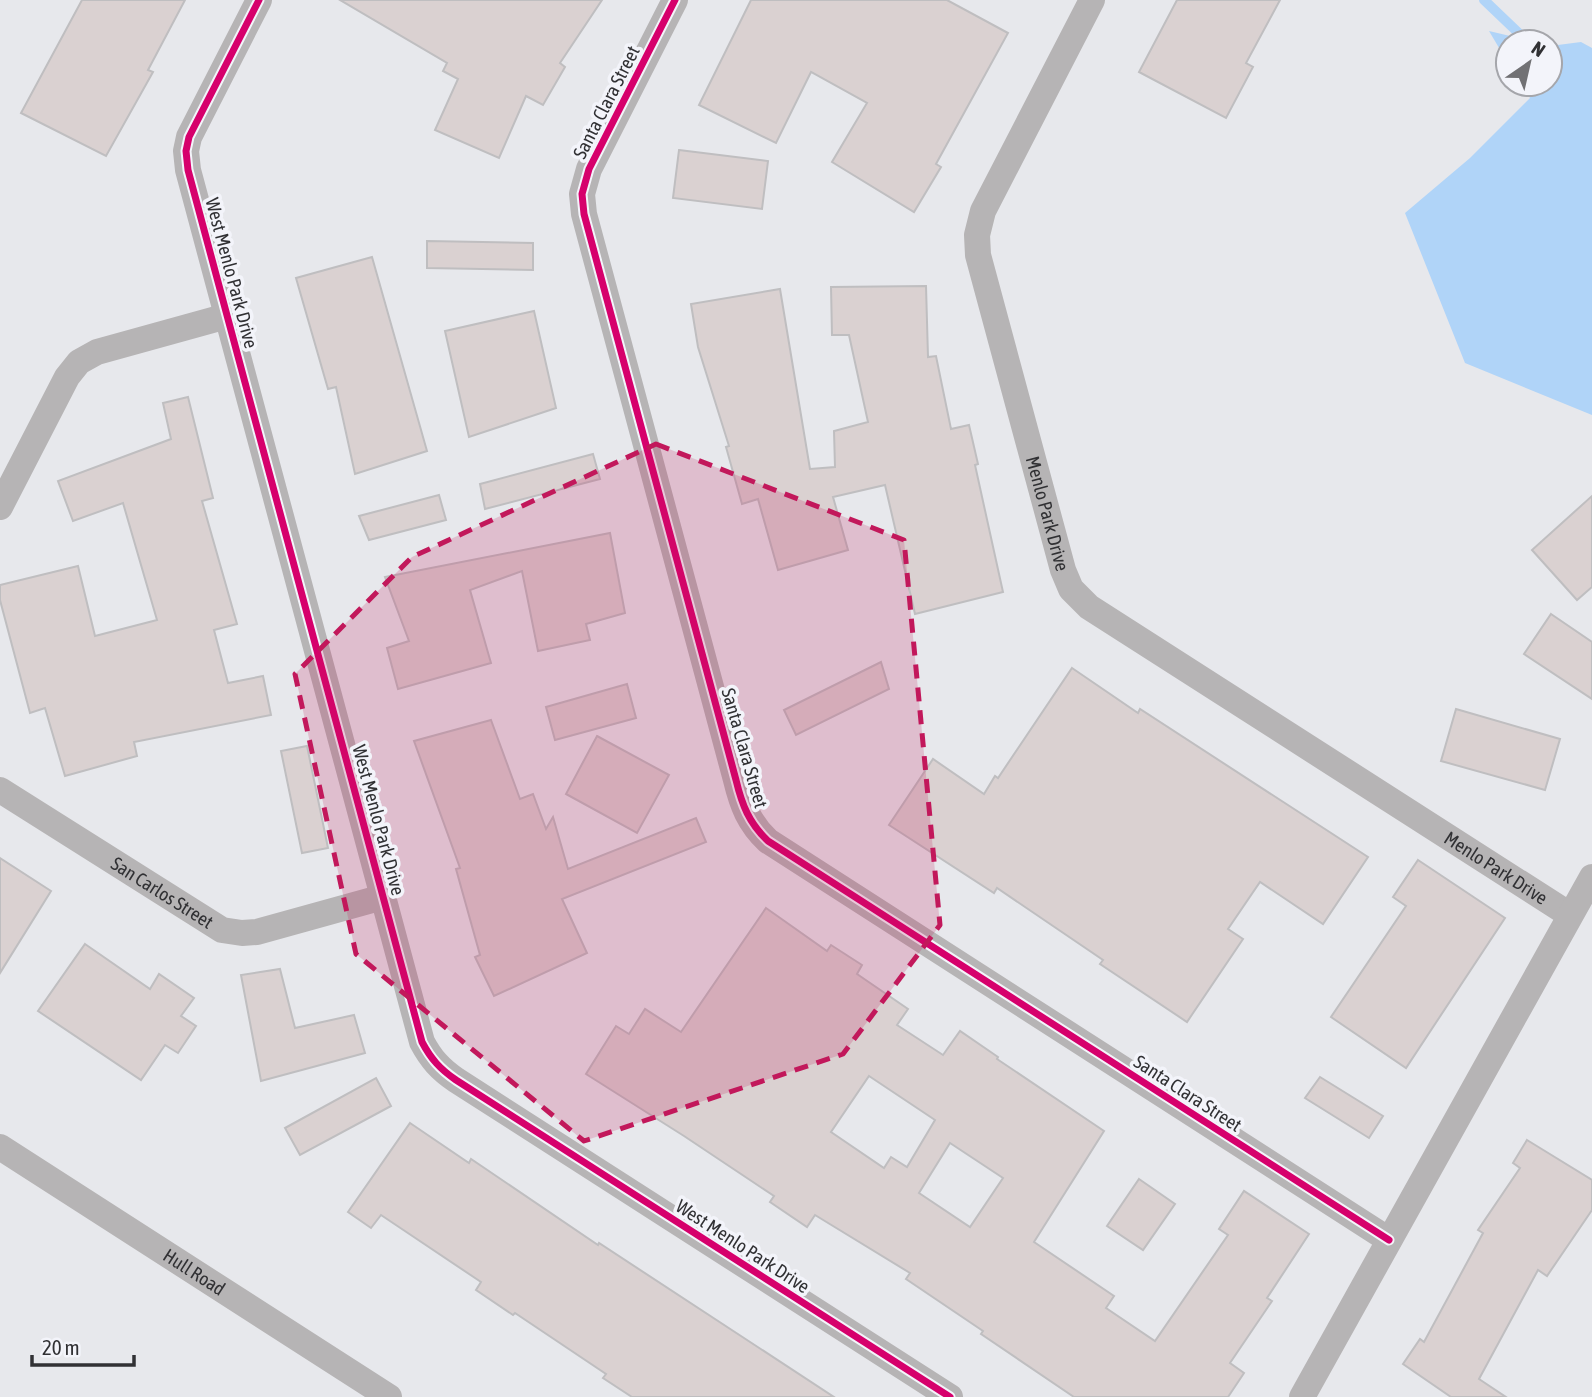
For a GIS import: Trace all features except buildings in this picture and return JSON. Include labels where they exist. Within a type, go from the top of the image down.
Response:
[{"type":"street","name":"West Menlo Park Drive","points":[[259,0],[189,137],[186,151],[187,170],[422,1042],[430,1059],[441,1070],[950,1397]]},
{"type":"street","name":"Santa Clara Street","points":[[676,0],[589,169],[582,194],[584,214],[743,808],[753,826],[768,841],[1389,1240]]},
{"type":"street","name":"Menlo Park Drive","points":[[1092,0],[983,211],[977,235],[981,266],[1063,570],[1071,589],[1089,607],[1570,915]]},
{"type":"street","points":[[0,507],[66,377],[79,362],[97,352],[227,316]]},
{"type":"street","name":"San Carlos Street","points":[[0,790],[222,930],[257,932],[383,897]]},
{"type":"street","name":"Menlo Park Drive","points":[[1302,1397],[1592,877]]},
{"type":"street","name":"Hull Road","points":[[0,1147],[389,1397]]},
{"type":"highlighted area","points":[[656,444],[904,540],[940,925],[843,1054],[584,1141],[356,954],[295,674],[412,557]]},
{"type":"water","points":[[1581,42],[1592,48],[1592,415],[1465,363],[1405,213],[1470,158],[1530,98],[1564,98],[1564,44]]},
{"type":"waterway","points":[[1484,0],[1513,28]]},
{"type":"cycle path","points":[[259,0],[189,137],[186,151],[188,170],[422,1042],[436,1063],[456,1080],[950,1397]]},
{"type":"cycle path","points":[[675,0],[589,169],[582,194],[584,214],[738,789],[751,820],[768,841],[1389,1240]]}]
